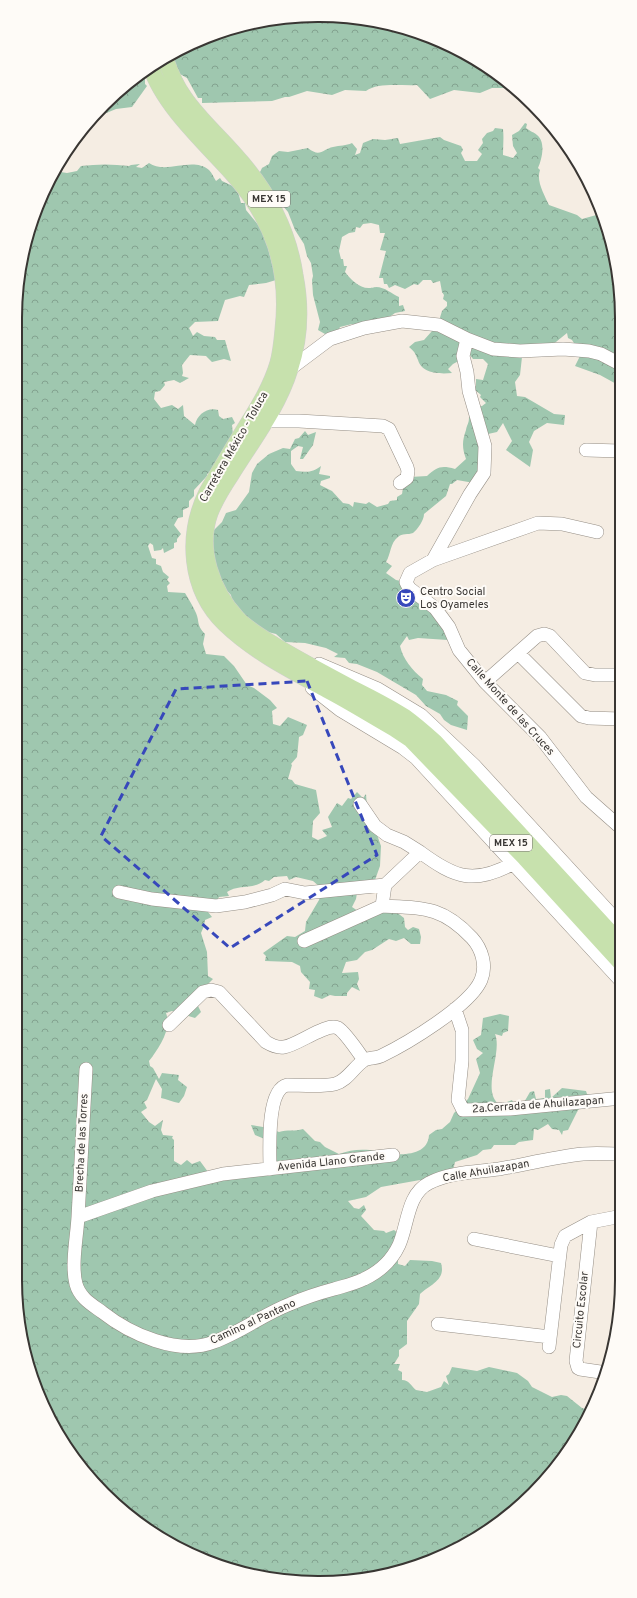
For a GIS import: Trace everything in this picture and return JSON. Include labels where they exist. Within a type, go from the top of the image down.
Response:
[{"type":"main road","name":"Carretera México - Toluca","points":[[168,63],[183,96],[197,114],[237,156],[268,197],[284,228],[290,246],[299,297],[299,320],[290,369],[270,414],[224,486],[211,511],[207,526],[206,556],[220,598],[238,619],[254,632],[306,664],[390,708],[421,729],[435,742],[615,937]]},
{"type":"main road","name":"Carretera México - Toluca","points":[[154,72],[172,105],[253,199],[268,227],[279,255],[285,292],[285,317],[278,362],[258,407],[206,492],[195,523],[193,546],[194,562],[204,594],[221,619],[236,634],[290,670],[410,739],[525,858],[615,956]]},
{"type":"street","points":[[290,369],[330,339],[364,328],[402,321],[439,325],[467,339],[493,349],[520,352],[563,349],[589,351],[601,354],[615,361]]},
{"type":"street","points":[[433,560],[470,494],[484,474],[485,446],[469,391],[467,372],[463,356],[467,339]]},
{"type":"street","points":[[265,421],[299,421],[383,426],[389,429],[408,471],[407,478],[400,483]]},
{"type":"street","points":[[586,450],[615,451]]},
{"type":"street","points":[[433,560],[538,523],[562,524],[597,532]]},
{"type":"street","name":"Calle Monte de las Cruces","points":[[433,560],[410,573],[406,582],[409,588],[435,608],[449,627],[459,650],[485,682],[540,737],[586,797],[615,823]]},
{"type":"street","points":[[485,682],[537,636],[544,634],[550,636],[585,673],[595,675],[615,675]]},
{"type":"street","points":[[282,649],[378,689],[421,715],[474,764],[615,918]]},
{"type":"street","points":[[518,654],[581,716],[589,718],[615,719]]},
{"type":"street","points":[[290,670],[340,710],[403,748],[416,758],[615,974]]},
{"type":"street","points":[[360,804],[375,826],[387,835],[404,842],[440,867],[453,873],[464,876],[475,876],[492,873],[514,863]]},
{"type":"street","points":[[119,892],[152,898],[216,906],[245,902],[272,895],[285,889],[305,893],[384,885],[420,852]]},
{"type":"street","points":[[304,941],[382,906],[384,885]]},
{"type":"street","name":"Avenida Llano Grande","points":[[270,1169],[272,1111],[275,1099],[281,1088],[287,1085],[335,1084],[342,1080],[364,1060],[379,1057],[411,1040],[470,996],[480,982],[483,974],[482,958],[478,944],[458,924],[442,914],[421,908],[382,906]]},
{"type":"street","points":[[169,1024],[203,992],[211,990],[219,992],[266,1042],[274,1046],[284,1047],[303,1040],[328,1027],[334,1027],[342,1031],[364,1060]]},
{"type":"street","name":"2a.Cerrada de Ahuilazapan","points":[[455,1008],[462,1030],[462,1061],[458,1100],[463,1110],[510,1109],[615,1099]]},
{"type":"street","name":"Brecha de las Torres","points":[[78,1217],[86,1068]]},
{"type":"street","name":"Calle Ahuilazapan","points":[[394,1252],[400,1243],[405,1220],[412,1204],[421,1189],[429,1183],[459,1174],[498,1169],[569,1156],[594,1153],[615,1154]]},
{"type":"street","name":"Avenida Llano Grande","points":[[78,1217],[152,1191],[224,1174],[393,1155]]},
{"type":"street","name":"Camino al Pantano","points":[[78,1217],[76,1284],[82,1297],[117,1324],[143,1336],[170,1344],[196,1346],[213,1343],[287,1305],[309,1296],[364,1279],[379,1270],[394,1252]]},
{"type":"street","points":[[438,1324],[550,1342],[559,1256],[561,1245],[565,1236],[591,1222],[615,1217]]},
{"type":"street","name":"Circuito Escolar","points":[[591,1222],[576,1361],[578,1368],[580,1369],[600,1372]]},
{"type":"street","points":[[474,1239],[559,1256]]},
{"type":"highlighted area","points":[[307,681],[377,855],[230,948],[101,836],[176,689]]},
{"type":"green space","points":[[299,23],[338,23],[395,32],[432,45],[467,62],[505,88],[492,88],[480,93],[454,90],[430,99],[417,85],[383,85],[366,91],[345,90],[332,95],[307,91],[272,101],[202,103],[202,98],[198,98],[187,78],[180,74],[173,60],[205,45],[242,32]]},
{"type":"green space","points":[[145,78],[145,84],[147,86],[132,107],[116,109],[105,114]]},
{"type":"green space","points":[[525,123],[527,124],[526,128],[537,135],[542,142],[542,155],[538,168],[540,170],[539,179],[541,188],[549,205],[577,215],[582,219],[596,215],[599,223],[609,261],[614,299],[615,383],[600,375],[575,366],[581,354],[572,340],[568,338],[567,333],[551,346],[522,357],[520,375],[515,382],[517,396],[525,397],[554,414],[565,415],[564,425],[547,423],[534,431],[529,442],[533,450],[530,467],[506,450],[512,441],[503,423],[497,432],[488,434],[474,483],[457,480],[450,484],[446,496],[424,514],[419,527],[411,534],[403,535],[395,539],[392,545],[386,562],[392,566],[386,573],[396,580],[401,581],[435,611],[448,640],[418,638],[409,640],[407,636],[400,646],[401,651],[408,664],[423,679],[422,685],[427,691],[446,695],[458,701],[457,705],[468,716],[467,730],[451,725],[444,720],[440,714],[426,706],[416,695],[377,672],[357,664],[349,663],[345,658],[334,657],[338,654],[326,648],[305,643],[285,642],[276,634],[268,632],[252,624],[232,600],[231,595],[216,579],[210,548],[214,530],[222,522],[226,513],[236,510],[249,492],[252,473],[257,464],[269,454],[283,448],[290,449],[295,439],[299,438],[305,431],[308,435],[316,432],[313,445],[303,459],[300,459],[303,447],[298,446],[291,451],[291,464],[296,471],[309,472],[321,466],[319,474],[330,476],[330,478],[321,481],[320,485],[332,491],[343,503],[349,504],[353,507],[354,502],[366,504],[369,502],[377,507],[388,504],[390,501],[397,500],[397,497],[402,494],[404,484],[410,477],[427,476],[443,467],[455,469],[466,459],[463,448],[464,438],[469,417],[475,413],[471,407],[482,406],[486,403],[480,397],[481,395],[473,388],[476,386],[476,379],[483,380],[488,364],[483,359],[473,359],[470,355],[453,364],[448,369],[452,373],[437,373],[427,371],[423,368],[413,350],[409,347],[415,342],[424,340],[432,331],[440,329],[438,324],[442,311],[447,306],[447,302],[443,299],[444,295],[440,281],[433,283],[431,280],[423,280],[418,285],[414,284],[405,289],[395,285],[389,288],[387,284],[384,284],[383,278],[379,278],[386,251],[380,250],[385,233],[380,233],[379,225],[371,223],[363,224],[360,228],[356,227],[355,232],[349,233],[342,237],[339,251],[341,259],[343,259],[344,266],[347,266],[345,272],[356,283],[366,288],[379,287],[399,297],[399,306],[403,305],[405,311],[395,313],[388,318],[340,327],[337,333],[333,332],[325,334],[318,330],[320,322],[313,295],[311,263],[307,256],[304,244],[295,230],[288,212],[283,206],[275,203],[259,174],[262,168],[269,164],[272,156],[279,151],[288,152],[308,148],[319,153],[333,147],[352,143],[357,149],[355,155],[360,153],[363,143],[373,139],[385,140],[398,138],[400,144],[440,137],[461,146],[463,150],[461,153],[465,161],[477,161],[482,154],[478,150],[483,143],[482,139],[487,133],[493,131],[495,128],[503,129],[503,155],[513,158],[517,153],[513,146],[512,135],[519,131]]},
{"type":"green space","points":[[149,163],[163,167],[187,165],[202,166],[209,170],[216,181],[220,178],[222,181],[237,188],[241,203],[245,203],[246,210],[264,232],[276,280],[249,285],[244,297],[240,296],[225,300],[218,321],[195,322],[189,328],[193,336],[197,332],[204,336],[215,337],[217,340],[225,340],[231,361],[224,359],[212,362],[206,356],[190,355],[182,365],[182,376],[189,378],[180,383],[174,380],[164,382],[165,385],[160,391],[155,392],[154,399],[161,408],[172,405],[178,409],[183,405],[184,416],[195,425],[200,415],[206,411],[214,409],[218,410],[219,416],[223,419],[232,417],[235,423],[232,425],[233,435],[215,469],[207,474],[207,476],[194,490],[194,496],[189,501],[189,507],[183,510],[183,517],[178,518],[174,525],[181,534],[177,539],[177,542],[174,543],[174,548],[164,553],[163,548],[161,550],[154,551],[153,545],[150,543],[148,546],[152,558],[156,559],[156,564],[161,566],[163,572],[169,577],[167,580],[170,583],[167,586],[168,592],[185,593],[192,605],[196,613],[199,626],[205,634],[203,644],[206,654],[224,656],[234,666],[247,685],[254,688],[270,700],[277,708],[272,711],[273,724],[280,726],[288,717],[307,725],[303,735],[299,737],[297,757],[291,764],[288,779],[292,780],[295,784],[316,790],[320,813],[313,821],[312,837],[318,840],[327,836],[322,830],[332,827],[328,817],[337,803],[342,806],[348,798],[351,799],[357,792],[363,798],[366,794],[367,807],[381,846],[380,866],[375,880],[357,893],[352,907],[364,915],[391,908],[404,918],[405,927],[408,930],[413,927],[419,929],[421,937],[420,944],[411,944],[404,938],[396,941],[389,939],[372,950],[365,952],[357,960],[346,962],[342,973],[358,972],[359,979],[357,984],[360,991],[352,987],[347,993],[347,996],[330,995],[322,999],[314,996],[315,990],[309,989],[310,982],[301,972],[300,966],[292,962],[265,961],[266,956],[263,953],[287,936],[295,937],[305,931],[306,922],[319,900],[321,893],[320,887],[313,881],[296,877],[289,880],[287,876],[274,877],[269,881],[265,880],[256,885],[236,888],[227,892],[229,896],[219,897],[211,910],[208,912],[212,917],[205,920],[201,933],[207,952],[208,976],[213,979],[206,986],[197,1004],[201,1012],[195,1018],[172,1011],[166,1013],[167,1025],[164,1038],[149,1061],[150,1066],[153,1068],[159,1079],[162,1073],[179,1075],[178,1080],[187,1087],[184,1096],[179,1103],[161,1098],[162,1089],[156,1079],[147,1100],[144,1102],[147,1108],[141,1112],[149,1122],[155,1126],[163,1120],[161,1130],[163,1135],[173,1136],[174,1161],[181,1165],[187,1160],[192,1164],[200,1161],[211,1176],[263,1174],[267,1140],[255,1135],[251,1125],[269,1128],[279,1132],[303,1129],[315,1141],[320,1142],[325,1147],[339,1154],[350,1151],[375,1150],[389,1154],[408,1154],[424,1147],[428,1142],[429,1135],[436,1130],[442,1129],[450,1122],[454,1113],[468,1099],[480,1073],[476,1059],[483,1053],[477,1049],[473,1040],[481,1035],[483,1018],[500,1014],[509,1016],[508,1031],[503,1033],[502,1036],[495,1034],[497,1042],[492,1091],[494,1099],[500,1105],[512,1100],[514,1104],[523,1104],[530,1092],[534,1091],[536,1099],[545,1098],[545,1090],[550,1089],[551,1098],[562,1088],[586,1091],[587,1094],[595,1097],[578,1110],[568,1130],[563,1131],[562,1135],[559,1130],[552,1129],[548,1124],[538,1130],[534,1129],[533,1140],[519,1142],[515,1145],[494,1145],[491,1149],[483,1150],[477,1155],[455,1162],[450,1176],[445,1182],[438,1186],[435,1183],[420,1180],[381,1187],[366,1197],[348,1201],[354,1208],[359,1209],[364,1205],[366,1210],[361,1216],[374,1230],[384,1231],[386,1233],[394,1230],[404,1238],[398,1252],[398,1264],[405,1266],[410,1260],[441,1263],[442,1269],[439,1278],[420,1294],[419,1304],[407,1321],[407,1344],[399,1350],[399,1356],[394,1364],[400,1364],[398,1370],[402,1372],[402,1380],[408,1382],[416,1390],[427,1392],[441,1387],[444,1381],[449,1385],[446,1376],[449,1374],[452,1367],[477,1371],[489,1367],[517,1373],[528,1381],[532,1387],[552,1397],[561,1395],[567,1396],[585,1409],[575,1428],[554,1460],[528,1489],[499,1515],[467,1536],[450,1545],[414,1560],[376,1570],[318,1576],[261,1570],[242,1566],[205,1553],[170,1536],[154,1526],[138,1515],[109,1489],[83,1460],[72,1444],[53,1411],[45,1393],[32,1356],[28,1337],[22,1280],[23,299],[32,242],[45,205],[61,172],[67,173],[77,171],[81,166],[99,165],[129,166],[140,164],[136,167],[142,168]]},
{"type":"place","name":"Centro Social Los Oyameles","points":[[406,598]]}]
